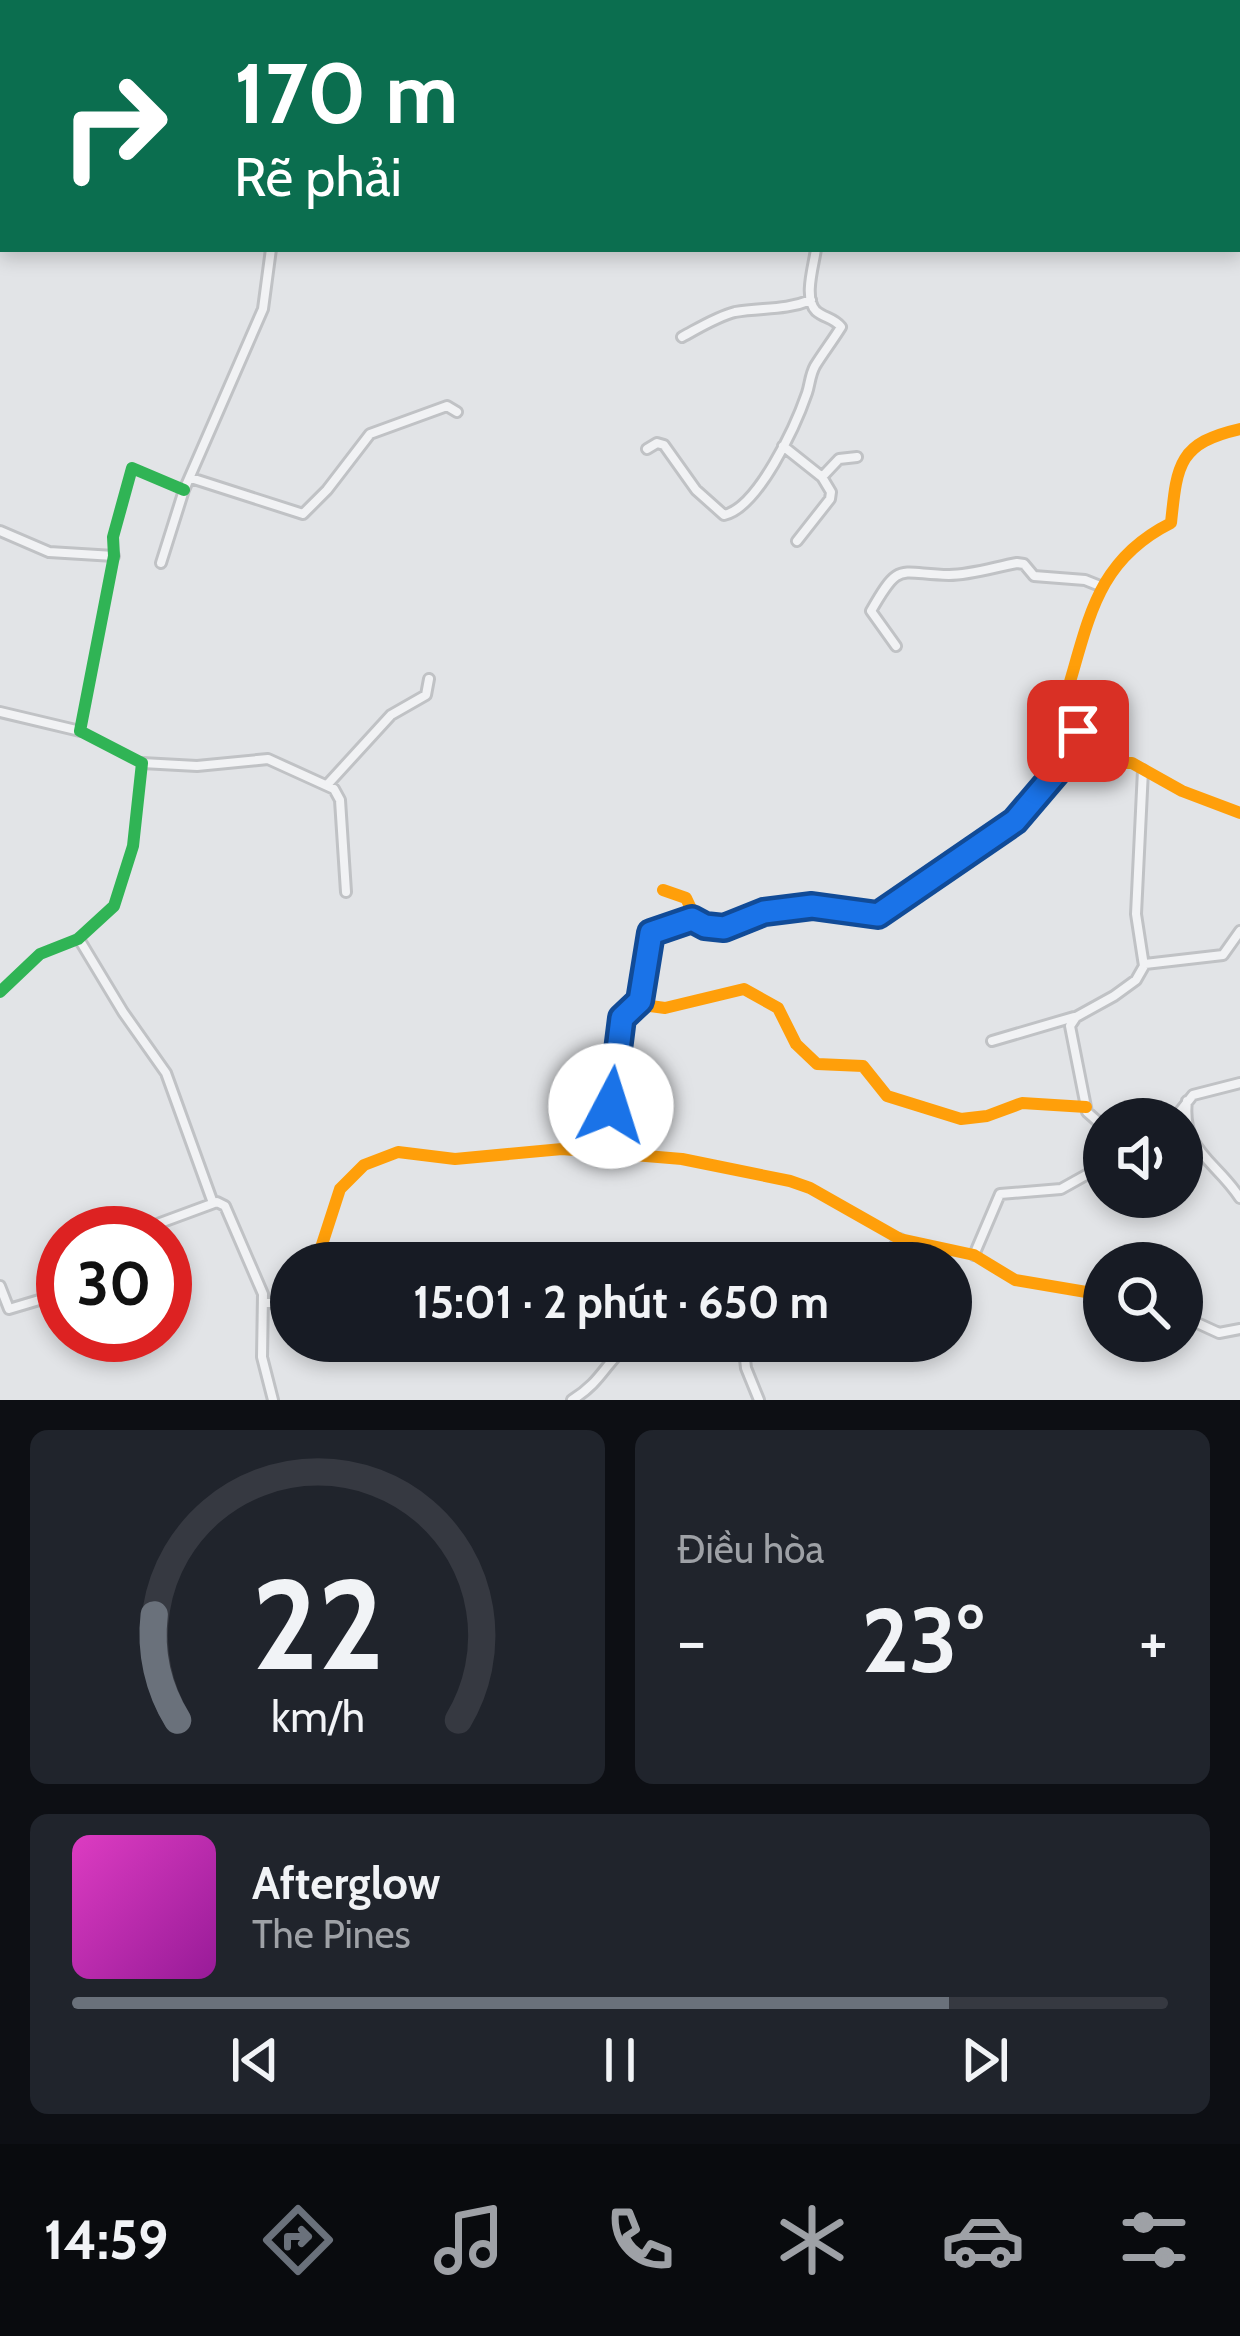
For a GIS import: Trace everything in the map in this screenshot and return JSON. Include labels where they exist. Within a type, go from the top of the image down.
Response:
[{"type":"street","points":[[161,563],[187,484],[263,309],[271,252]]},
{"type":"street","points":[[647,449],[657,442],[664,445],[696,490],[728,515],[752,494],[783,446],[812,372],[842,327],[817,311],[811,300],[816,252]]},
{"type":"street","points":[[682,337],[742,310],[790,309],[811,300]]},
{"type":"street","points":[[80,731],[114,556],[113,538],[132,468],[304,514],[372,432],[447,406],[457,412]]},
{"type":"street","points":[[1240,429],[1201,439],[1186,453],[1173,479],[1171,524],[1143,537],[1100,586],[1066,691],[1109,763],[1132,763],[1240,813]]},
{"type":"street","points":[[783,446],[829,485],[830,499],[797,541]]},
{"type":"street","points":[[822,477],[839,459],[857,457]]},
{"type":"street","points":[[0,531],[49,552],[114,556]]},
{"type":"street","points":[[896,646],[871,611],[886,583],[904,571],[946,575],[1017,563],[1034,576],[1085,580],[1100,586]]},
{"type":"street","points":[[327,785],[391,716],[426,695],[429,679]]},
{"type":"street","points":[[0,712],[80,731],[142,763],[197,766],[268,759],[327,785],[340,800],[346,892]]},
{"type":"street","points":[[609,1152],[610,1088],[622,1018],[640,1001],[648,936],[692,919],[724,928],[764,912],[812,906],[878,915],[1015,821],[1059,772],[1072,754],[1076,734],[1089,723]]},
{"type":"street","points":[[0,992],[40,954],[79,939],[116,902],[133,846],[142,763]]},
{"type":"street","points":[[992,1041],[1076,1016],[1136,980],[1145,964],[1136,914],[1143,769]]},
{"type":"street","points":[[663,890],[686,898],[693,907],[692,919]]},
{"type":"street","points":[[1145,964],[1222,955],[1240,932]]},
{"type":"street","points":[[79,939],[166,1073],[213,1203]]},
{"type":"street","points":[[640,1001],[648,1007],[665,1008],[744,988],[778,1008],[796,1044],[817,1064],[863,1066],[887,1096],[961,1120],[1022,1103],[1083,1107]]},
{"type":"street","points":[[1076,1016],[1070,1030],[1084,1098]]},
{"type":"street","points":[[1190,1098],[1240,1083]]},
{"type":"street","points":[[323,1242],[340,1189],[364,1166],[406,1151],[455,1160],[562,1149],[650,1153],[790,1181],[900,1239],[974,1255],[1015,1280],[1083,1291]]},
{"type":"street","points":[[1203,1153],[1240,1198]]},
{"type":"street","points":[[974,1255],[1000,1194],[1061,1189],[1083,1177]]},
{"type":"street","points":[[192,1211],[213,1203],[227,1210],[265,1303],[260,1327],[262,1357],[273,1400]]},
{"type":"street","points":[[0,1286],[8,1309],[36,1301]]},
{"type":"street","points":[[265,1303],[270,1303]]},
{"type":"street","points":[[1203,1326],[1219,1334],[1240,1329]]},
{"type":"street","points":[[572,1400],[595,1385],[610,1362]]},
{"type":"street","points":[[745,1362],[759,1400]]},
{"type":"traffic: fast","points":[[0,992],[40,954],[78,939],[114,906],[133,846],[142,763],[80,731],[114,556],[113,537],[132,468],[184,490]]},
{"type":"traffic: slow","points":[[1240,429],[1204,441],[1184,460],[1171,523],[1146,538],[1110,575],[1089,618],[1066,695],[1089,723],[1109,763],[1132,763],[1182,791],[1240,813]]},
{"type":"traffic: slow","points":[[663,890],[686,898],[694,915],[648,936],[639,994],[643,1005],[665,1008],[744,989],[778,1008],[796,1044],[817,1064],[863,1066],[887,1096],[961,1119],[987,1116],[1022,1103],[1083,1107]]},
{"type":"traffic: slow","points":[[323,1242],[340,1189],[364,1165],[398,1152],[455,1159],[562,1149],[682,1159],[790,1181],[914,1242]]},
{"type":"traffic: slow","points":[[972,1255],[1015,1280],[1083,1291]]},
{"type":"route","points":[[611,1106],[622,1018],[640,1001],[651,933],[692,919],[724,928],[764,912],[812,906],[878,915],[1015,821],[1072,754],[1078,731]]}]
